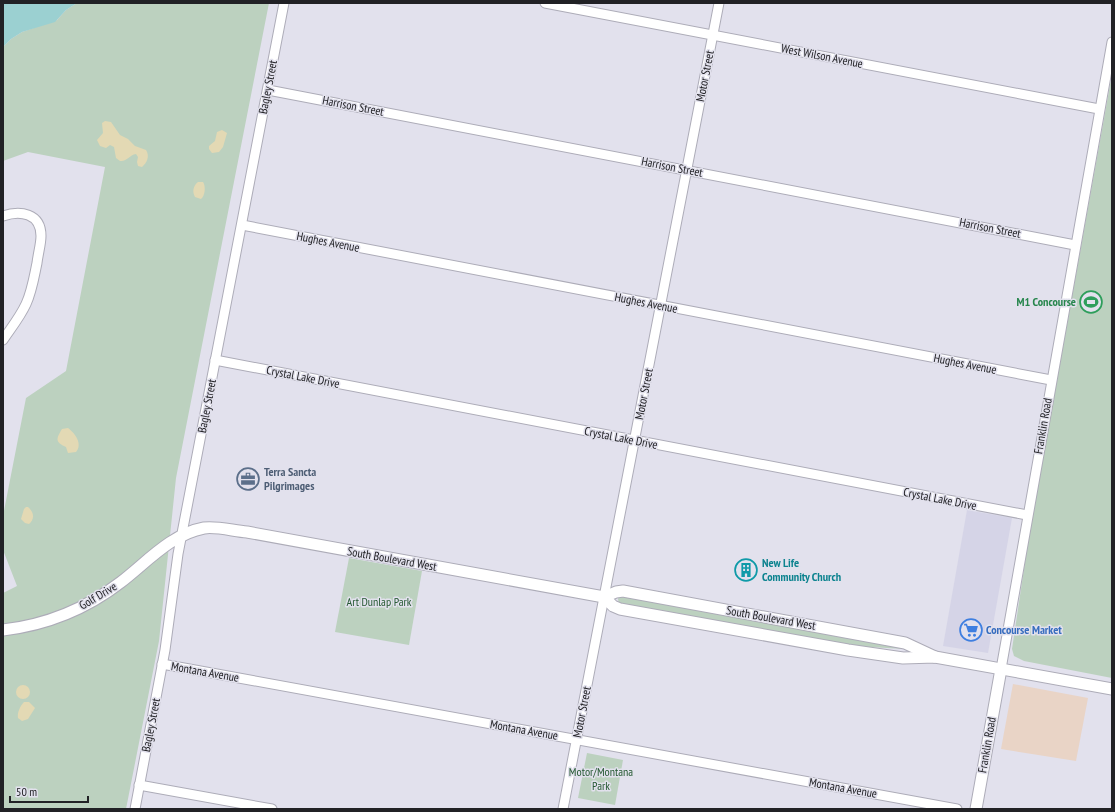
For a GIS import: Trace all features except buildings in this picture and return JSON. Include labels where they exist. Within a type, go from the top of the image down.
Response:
[{"type":"street","name":"Bagley Street","points":[[135,809],[162,664],[181,537],[284,3]]},
{"type":"street","name":"West Wilson Avenue","points":[[545,3],[1099,109]]},
{"type":"street","name":"Motor Street","points":[[563,809],[719,3]]},
{"type":"street","name":"Franklin Road","points":[[976,809],[1112,42]]},
{"type":"street","name":"Harrison Street","points":[[268,90],[1075,245]]},
{"type":"street","points":[[3,216],[17,213],[29,215],[38,224],[41,237],[34,280],[29,296],[22,311],[3,340]]},
{"type":"street","name":"Hughes Avenue","points":[[242,225],[1051,380]]},
{"type":"street","name":"Crystal Lake Drive","points":[[215,360],[1028,515]]},
{"type":"street","name":"South Boulevard West","points":[[181,537],[198,529],[209,527],[247,532],[604,597],[616,592],[630,592],[905,643],[935,657]]},
{"type":"street","name":"Golf Drive","points":[[3,630],[28,626],[46,621],[86,605],[121,582],[164,546],[181,537]]},
{"type":"street","name":"South Boulevard West","points":[[604,597],[613,606],[620,609],[848,650],[903,658],[935,657],[1112,689]]},
{"type":"street","name":"Montana Avenue","points":[[162,664],[956,809]]},
{"type":"street","points":[[139,785],[272,809]]},
{"type":"shaded area","points":[[3,3],[77,3],[66,10],[55,22],[22,32],[11,39],[3,47]]},
{"type":"shaded area","points":[[967,510],[1012,518],[988,653],[943,646]]},
{"type":"shaded area","points":[[1013,684],[1088,698],[1076,761],[1001,749]]},
{"type":"green space","points":[[77,3],[269,3],[176,478],[159,641],[126,809],[3,809],[3,593],[17,586],[3,550],[3,516],[26,398],[66,371],[105,167],[28,152],[3,161],[3,47],[11,39],[22,32],[57,20],[66,10]]},
{"type":"green space","name":"M1 Concourse","points":[[1112,74],[1112,678],[1024,661],[1014,656],[1012,649],[1028,542]]},
{"type":"green space","name":"Art Dunlap Park","points":[[349,558],[422,571],[409,645],[335,632]]},
{"type":"green space","points":[[619,596],[905,649],[852,646],[619,604]]},
{"type":"green space","name":"Motor/Montana Park","points":[[587,753],[623,760],[615,805],[578,798]]},
{"type":"sand","points":[[105,121],[111,122],[120,135],[128,139],[135,146],[146,150],[148,155],[145,164],[142,167],[138,166],[138,157],[136,154],[120,161],[116,158],[114,147],[110,145],[106,148],[100,146],[97,140],[103,133],[102,123]]},
{"type":"sand","points":[[222,130],[227,133],[223,147],[219,152],[212,153],[209,146],[215,141],[217,132]]},
{"type":"sand","points":[[198,182],[203,182],[205,186],[201,199],[195,197],[194,193],[194,187]]},
{"type":"sand","points":[[68,428],[78,442],[79,446],[76,452],[68,453],[66,447],[58,442],[62,429]]},
{"type":"sand","points":[[26,507],[28,507],[33,513],[32,520],[29,524],[25,523],[21,519]]},
{"type":"sand","points":[[20,685],[26,685],[30,689],[30,695],[26,699],[20,699],[16,695],[16,689]]},
{"type":"sand","points":[[24,702],[29,702],[35,708],[28,719],[22,721],[18,718],[18,714]]},
{"type":"place","name":"M1 Concourse","points":[[1091,302]]},
{"type":"place","name":"Terra Sancta Pilgrimages","points":[[248,479]]},
{"type":"place","name":"New Life Community Church","points":[[746,570]]},
{"type":"place","name":"Concourse Market","points":[[971,630]]}]
